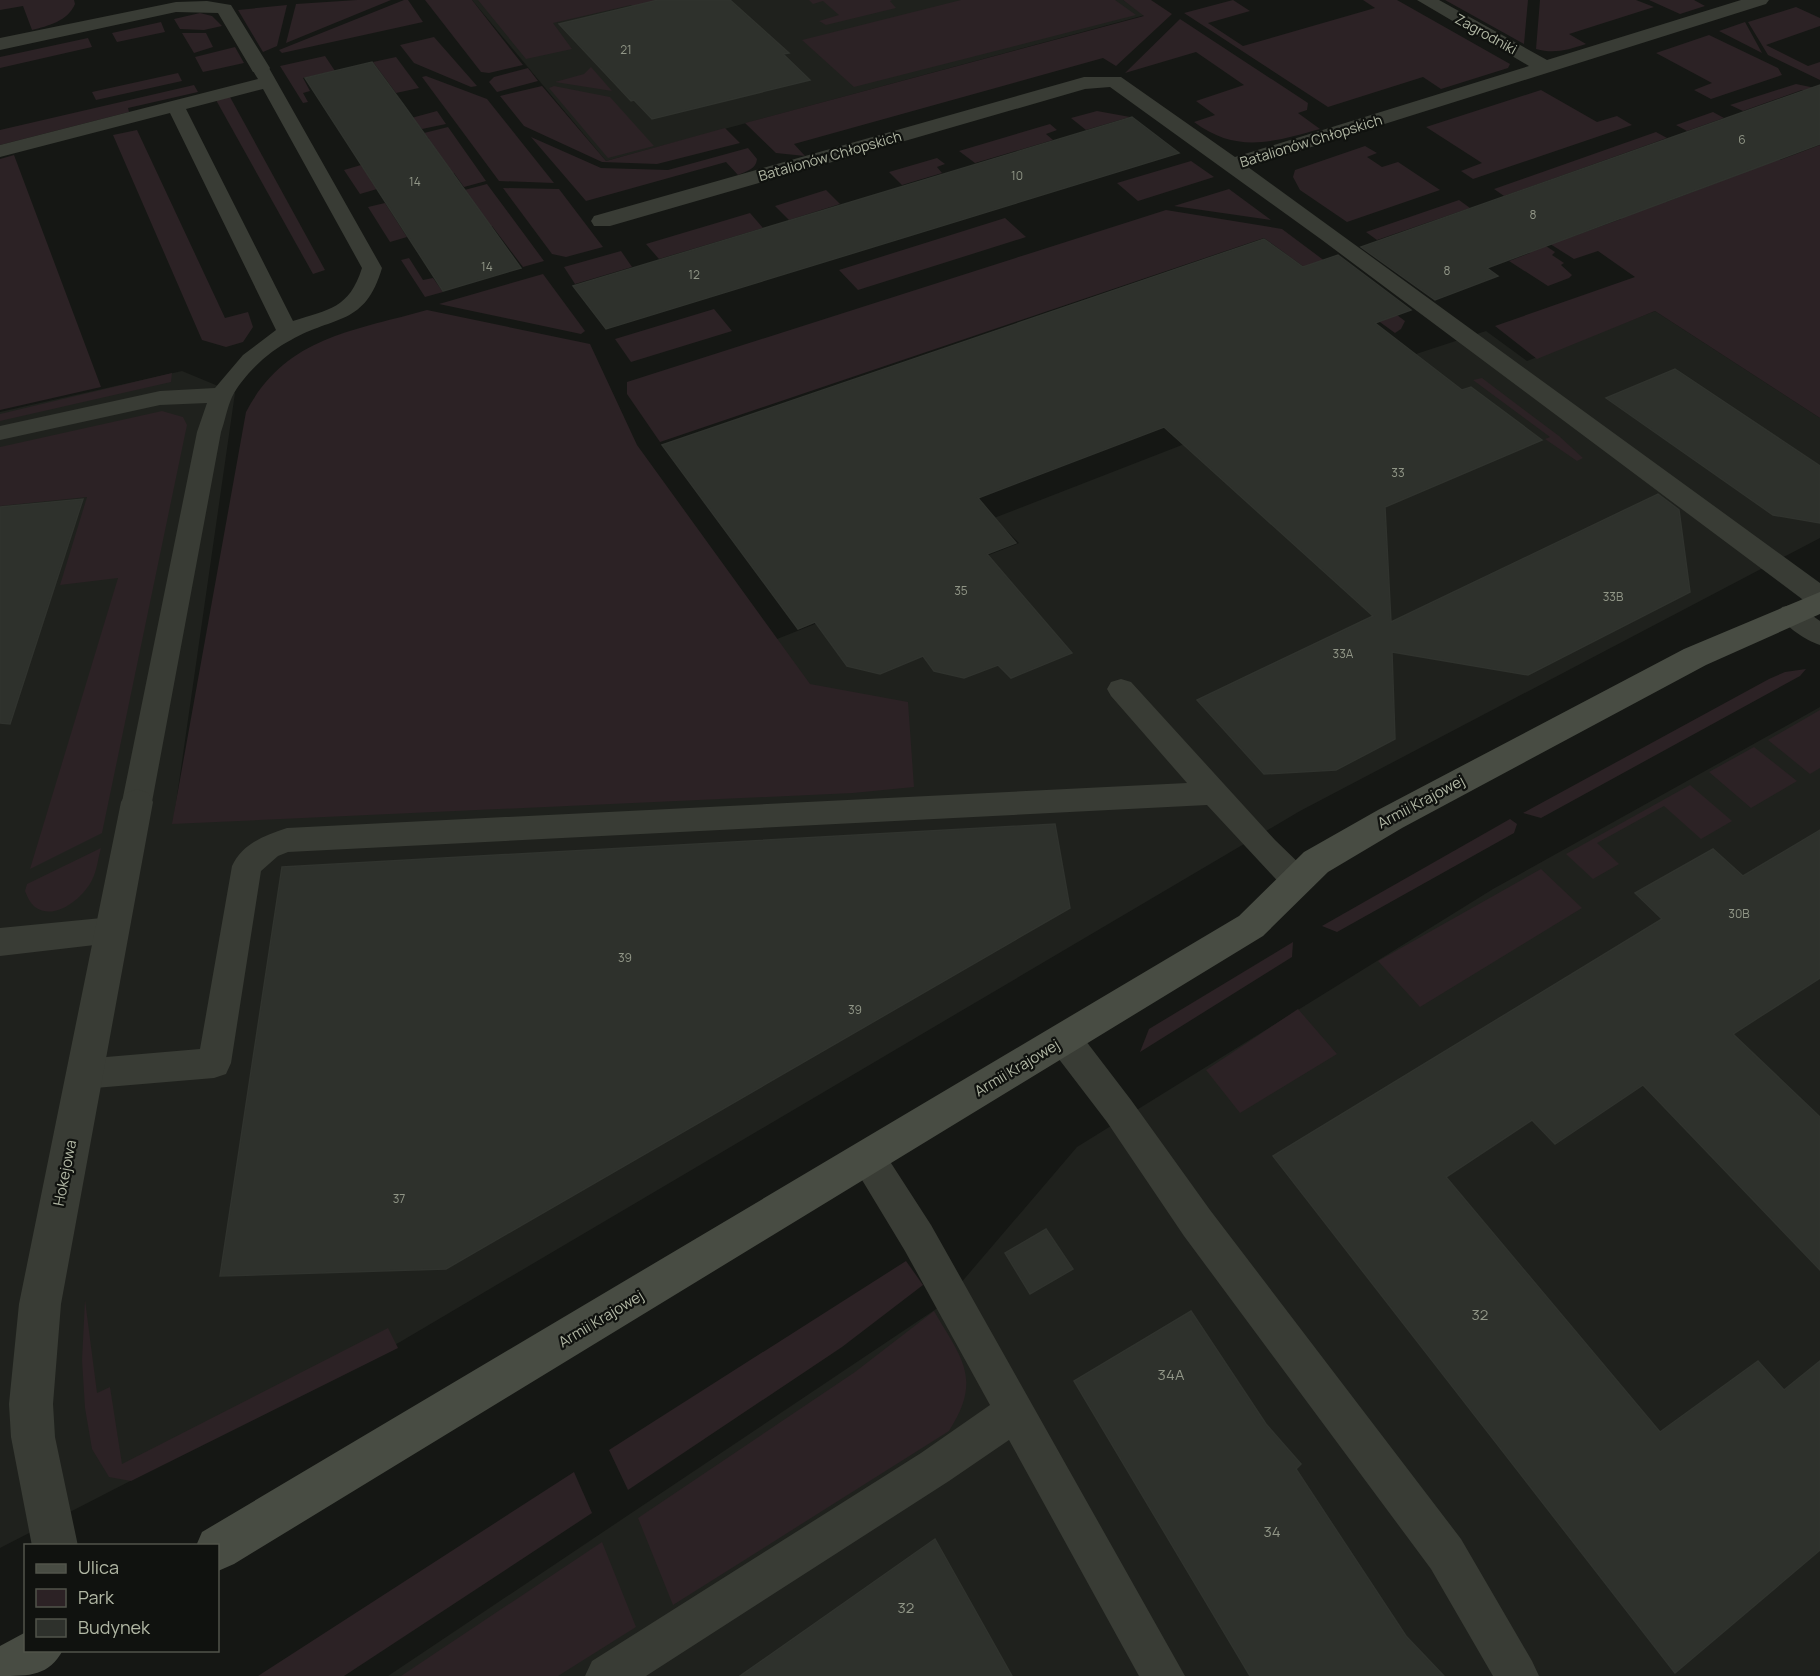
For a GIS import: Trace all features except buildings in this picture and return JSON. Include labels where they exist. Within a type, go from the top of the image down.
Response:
[{"type":"street","name":"Zagrodniki","points":[[1426,0],[1547,68]]},
{"type":"street","name":"Batalionów Chłopskich","points":[[602,221],[1096,80],[1121,84],[1232,165],[1760,0]]},
{"type":"street","points":[[0,44],[96,15],[207,6],[225,9],[264,75]]},
{"type":"street","points":[[1232,165],[1810,605]]},
{"type":"street","name":"Armii Krajowej","points":[[219,1547],[1251,926],[1316,862],[1390,819],[1695,657],[1810,605]]},
{"type":"street","name":"Hokejowa","points":[[55,1544],[33,1437],[31,1379],[40,1304],[137,802]]},
{"type":"street","points":[[0,1673],[36,1652]]},
{"type":"lane","points":[[0,151],[176,106],[264,75],[372,268],[368,287],[358,300],[333,318],[288,333],[239,371],[222,395],[210,432],[137,802]]},
{"type":"lane","points":[[176,106],[288,333]]},
{"type":"lane","points":[[0,433],[160,398],[222,395]]},
{"type":"lane","points":[[1810,605],[1820,635]]},
{"type":"lane","points":[[1121,689],[1296,880]]},
{"type":"lane","points":[[83,1074],[214,1063],[247,866],[267,847],[287,840],[1214,793]]},
{"type":"lane","points":[[0,942],[112,930]]},
{"type":"lane","points":[[1064,1039],[1119,1111],[1197,1223],[1446,1554],[1517,1676]]},
{"type":"lane","points":[[868,1158],[918,1238],[1163,1676]]},
{"type":"lane","points":[[607,1676],[935,1467],[1015,1412]]},
{"type":"shaded area","points":[[472,0],[1123,0],[1145,15],[606,161]]},
{"type":"shaded area","points":[[1655,311],[1820,418],[1820,538],[1300,811],[400,1342],[0,1548],[0,412],[182,371],[235,393],[173,824],[772,641],[1019,543],[994,518],[1419,353],[1486,331],[1527,361]]},
{"type":"shaded area","points":[[1820,707],[1820,1676],[388,1676],[942,1305],[1077,1147],[1493,889]]},
{"type":"green space","points":[[0,0],[74,0],[75,4],[63,19],[32,30],[23,6],[0,10]]},
{"type":"green space","points":[[391,0],[286,43],[296,4]]},
{"type":"green space","points":[[408,0],[423,22],[282,53],[279,50]]},
{"type":"green space","points":[[425,0],[472,0],[523,65],[489,73],[481,72]]},
{"type":"green space","points":[[478,0],[665,0],[636,9],[631,5],[553,23],[572,49],[526,59]]},
{"type":"green space","points":[[809,0],[892,0],[890,1],[896,8],[826,25],[819,21],[839,15],[823,1],[813,4]]},
{"type":"green space","points":[[961,0],[1115,0],[1136,15],[854,87],[802,40]]},
{"type":"green space","points":[[1123,0],[1151,0],[1172,14],[1116,66],[1103,58],[794,144],[805,156],[776,153],[745,123],[1144,16]]},
{"type":"green space","points":[[1233,0],[1250,11],[1208,23],[1243,46],[1375,8],[1363,0],[1397,0],[1510,64],[1508,68],[1441,89],[1423,77],[1328,107],[1184,13]]},
{"type":"green space","points":[[1445,0],[1528,0],[1524,44]]},
{"type":"green space","points":[[1540,0],[1636,0],[1654,7],[1569,34],[1586,44],[1567,50],[1549,51],[1536,49]]},
{"type":"green space","points":[[1649,0],[1694,0],[1705,6],[1680,14]]},
{"type":"green space","points":[[287,5],[277,46],[263,52],[238,10]]},
{"type":"green space","points":[[1796,7],[1820,18],[1820,26],[1766,45],[1808,66],[1820,62],[1820,80],[1768,55],[1748,22]]},
{"type":"green space","points":[[200,13],[212,16],[222,26],[204,30],[180,29],[174,19]]},
{"type":"green space","points":[[1180,19],[1308,103],[1307,110],[1298,113],[1320,129],[1287,138],[1256,142],[1240,142],[1210,132],[1194,122],[1215,115],[1196,101],[1244,85],[1196,52],[1125,73]]},
{"type":"green space","points":[[161,22],[165,32],[117,42],[112,33]]},
{"type":"green space","points":[[1745,22],[1762,53],[1719,31]]},
{"type":"green space","points":[[182,33],[206,33],[213,47],[194,53]]},
{"type":"green space","points":[[1709,35],[1778,68],[1782,75],[1711,99],[1694,90],[1712,83],[1656,53]]},
{"type":"green space","points":[[434,37],[477,86],[471,87],[414,63],[400,45]]},
{"type":"green space","points":[[88,38],[92,47],[0,68],[0,57]]},
{"type":"green space","points":[[235,47],[244,63],[203,72],[195,57]]},
{"type":"green space","points":[[325,56],[335,71],[303,78],[310,91],[303,93],[308,102],[303,103],[280,66]]},
{"type":"green space","points":[[396,57],[419,88],[396,93],[373,62]]},
{"type":"green space","points":[[591,67],[612,91],[555,82],[584,74]]},
{"type":"green space","points":[[528,68],[538,81],[497,92],[489,82],[494,77]]},
{"type":"green space","points":[[178,73],[182,81],[96,100],[92,92]]},
{"type":"green space","points":[[426,76],[487,99],[554,183],[499,181],[422,77]]},
{"type":"green space","points":[[1796,84],[1820,89],[1820,99],[1802,90],[1743,111],[1730,105]]},
{"type":"green space","points":[[194,85],[198,92],[128,108],[129,112],[0,145],[0,130]]},
{"type":"green space","points":[[542,86],[606,161],[725,128],[740,143],[657,164],[602,162],[524,126],[500,96]]},
{"type":"green space","points":[[554,86],[610,97],[654,146],[608,158],[549,88]]},
{"type":"green space","points":[[1541,90],[1597,122],[1617,116],[1632,125],[1473,179],[1461,171],[1482,163],[1426,127]]},
{"type":"green space","points":[[230,97],[325,270],[313,274],[216,100]]},
{"type":"green space","points":[[437,111],[446,124],[422,129],[419,126],[410,128],[404,120]]},
{"type":"green space","points":[[1097,111],[1130,117],[1086,130],[1071,118]]},
{"type":"green space","points":[[1713,112],[1724,118],[1687,131],[1676,125]]},
{"type":"green space","points":[[1050,124],[1057,130],[1046,134],[1053,140],[975,163],[959,151]]},
{"type":"green space","points":[[448,127],[486,181],[464,187],[454,173],[444,176],[420,141],[429,139],[424,133]]},
{"type":"green space","points":[[137,130],[225,318],[248,312],[253,327],[243,342],[226,347],[202,340],[113,135]]},
{"type":"green space","points":[[1656,132],[1667,138],[1504,196],[1494,189]]},
{"type":"green space","points":[[531,137],[601,168],[668,170],[748,148],[757,159],[753,167],[738,175],[726,162],[586,201]]},
{"type":"green space","points":[[1820,145],[1820,418],[1655,311],[1537,359],[1495,326],[1635,277],[1598,251],[1574,259],[1547,242],[1559,230],[1571,237],[1621,219],[1610,211],[1654,195],[1666,202],[1750,170],[1768,154],[1780,160]]},
{"type":"green space","points":[[1365,146],[1377,153],[1367,157],[1382,167],[1398,162],[1440,190],[1347,222],[1300,190],[1293,177],[1295,170]]},
{"type":"green space","points":[[14,155],[101,387],[0,410],[0,159]]},
{"type":"green space","points":[[937,158],[945,164],[937,167],[942,173],[902,185],[889,172]]},
{"type":"green space","points":[[1191,161],[1214,177],[1138,201],[1117,183]]},
{"type":"green space","points":[[361,165],[377,189],[360,194],[344,170]]},
{"type":"green space","points":[[487,184],[544,261],[523,267],[492,226],[482,228],[457,192]]},
{"type":"green space","points":[[503,188],[559,189],[603,247],[566,257],[552,254]]},
{"type":"green space","points":[[1229,189],[1271,220],[1174,206]]},
{"type":"green space","points":[[826,190],[840,204],[789,220],[775,206]]},
{"type":"green space","points":[[1459,200],[1470,208],[1377,240],[1366,232]]},
{"type":"green space","points":[[385,203],[407,237],[390,242],[368,207]]},
{"type":"green space","points":[[1166,210],[1282,229],[1405,321],[1401,329],[1395,333],[1264,238],[660,442],[627,394],[627,382]]},
{"type":"green space","points":[[750,213],[763,228],[659,259],[646,244]]},
{"type":"green space","points":[[1005,218],[1026,237],[858,290],[839,270]]},
{"type":"green space","points":[[1543,244],[1555,252],[1552,255],[1564,263],[1561,265],[1572,275],[1569,278],[1548,286],[1509,261],[1530,253],[1519,245]]},
{"type":"green space","points":[[621,251],[632,267],[575,284],[564,267]]},
{"type":"green space","points":[[409,258],[423,280],[433,278],[443,292],[425,297],[401,260]]},
{"type":"green space","points":[[543,274],[585,331],[581,334],[439,304]]},
{"type":"green space","points":[[714,309],[732,331],[631,362],[615,339]]},
{"type":"green space","points":[[427,310],[590,344],[637,445],[810,684],[908,702],[914,787],[853,793],[172,824],[246,412],[262,387],[280,367],[301,352],[347,332]]},
{"type":"green space","points":[[172,373],[171,382],[0,421],[0,414]]},
{"type":"green space","points":[[1482,378],[1559,436],[1583,458],[1577,461],[1545,439],[1550,437],[1473,380]]},
{"type":"green space","points":[[162,411],[183,417],[187,425],[102,833],[30,869],[118,578],[60,585],[87,497],[0,506],[0,447]]},
{"type":"green space","points":[[1806,669],[1800,676],[1541,818],[1523,813],[1769,679],[1785,672]]},
{"type":"green space","points":[[1820,710],[1820,768],[1810,774],[1768,740]]},
{"type":"green space","points":[[1754,747],[1797,781],[1751,808],[1709,772]]},
{"type":"green space","points":[[1690,785],[1732,821],[1701,839],[1664,806],[1597,843],[1619,864],[1593,879],[1566,854]]},
{"type":"green space","points":[[1510,819],[1517,824],[1514,833],[1337,932],[1322,926]]},
{"type":"green space","points":[[101,848],[92,880],[76,900],[60,910],[51,912],[43,911],[32,904],[25,891],[27,884]]},
{"type":"green space","points":[[1541,869],[1582,908],[1420,1007],[1378,961]]},
{"type":"green space","points":[[1293,942],[1292,957],[1140,1052],[1149,1029]]},
{"type":"green space","points":[[1298,1009],[1337,1054],[1240,1113],[1206,1070]]},
{"type":"green space","points":[[906,1261],[923,1285],[842,1347],[628,1490],[609,1450]]},
{"type":"green space","points":[[85,1300],[97,1393],[110,1387],[122,1464],[388,1328],[398,1348],[131,1481],[109,1477],[92,1449],[85,1408],[82,1360]]},
{"type":"green space","points":[[934,1311],[960,1356],[966,1382],[965,1396],[949,1431],[673,1605],[638,1518],[855,1372]]},
{"type":"green space","points":[[574,1472],[592,1513],[344,1676],[258,1676]]},
{"type":"green space","points":[[602,1542],[636,1627],[558,1676],[401,1676]]}]
